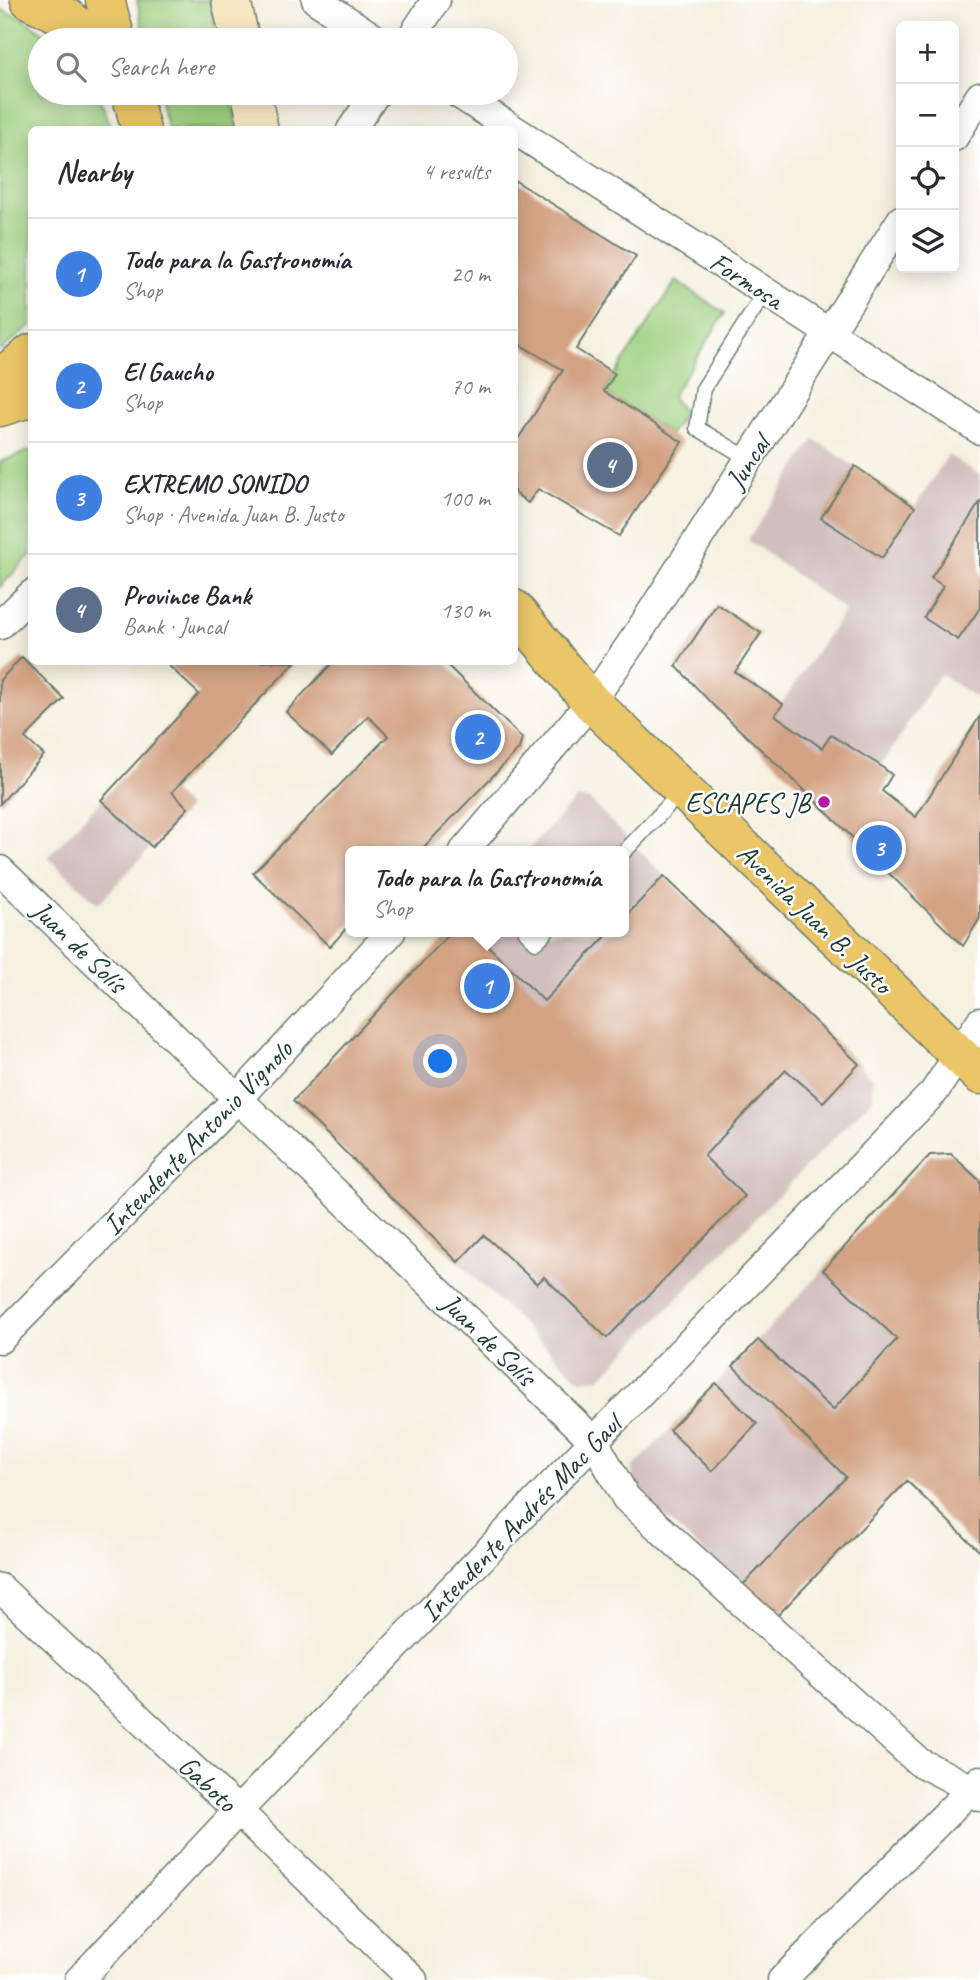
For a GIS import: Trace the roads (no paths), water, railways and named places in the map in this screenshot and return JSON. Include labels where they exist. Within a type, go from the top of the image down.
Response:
[{"type":"main road","points":[[30,0],[69,19],[80,28]]},
{"type":"main road","points":[[105,0],[113,28]]},
{"type":"main road","points":[[134,105],[140,126]]},
{"type":"main road","points":[[0,378],[28,356]]},
{"type":"main road","points":[[0,407],[28,398]]},
{"type":"main road","name":"Avenida Juan B. Justo","points":[[518,614],[591,702],[969,1065]]},
{"type":"main road","name":"Avenida Juan B. Justo","points":[[518,654],[591,702]]},
{"type":"street","points":[[231,0],[237,28]]},
{"type":"street","points":[[316,0],[359,28]]},
{"type":"street","points":[[418,28],[436,0]]},
{"type":"street","points":[[959,130],[980,96]]},
{"type":"street","points":[[254,105],[258,126]]},
{"type":"street","points":[[354,126],[368,105]]},
{"type":"street","name":"Formosa","points":[[476,105],[508,126]]},
{"type":"street","name":"Formosa","points":[[518,132],[980,430]]},
{"type":"street","name":"Juncal","points":[[591,702],[637,635],[896,228]]},
{"type":"street","points":[[0,625],[28,598]]},
{"type":"street","points":[[468,846],[591,702]]},
{"type":"street","name":"Juan de Solís","points":[[0,870],[594,1441],[626,1498],[919,1762],[977,1788]]},
{"type":"street","name":"Intendente Antonio Vignolo","points":[[0,1339],[239,1098],[386,937]]},
{"type":"street","name":"Intendente Andrés Mac Gaul","points":[[79,1980],[594,1441],[934,1092],[969,1065],[980,1022]]},
{"type":"street","name":"Gaboto","points":[[0,1588],[238,1811],[413,1980]]},
{"type":"street","points":[[782,1980],[977,1788]]},
{"type":"lane","points":[[749,459],[697,428],[703,388],[765,291]]},
{"type":"lane","points":[[629,847],[682,791]]},
{"type":"place","name":"Province Bank","points":[[610,465]]},
{"type":"place","name":"El Gaucho","points":[[478,737]]},
{"type":"place","name":"ESCAPES JB","points":[[824,802]]},
{"type":"place","name":"EXTREMO SONIDO","points":[[879,848]]},
{"type":"place","name":"Todo para la Gastronomía","points":[[487,986]]}]
